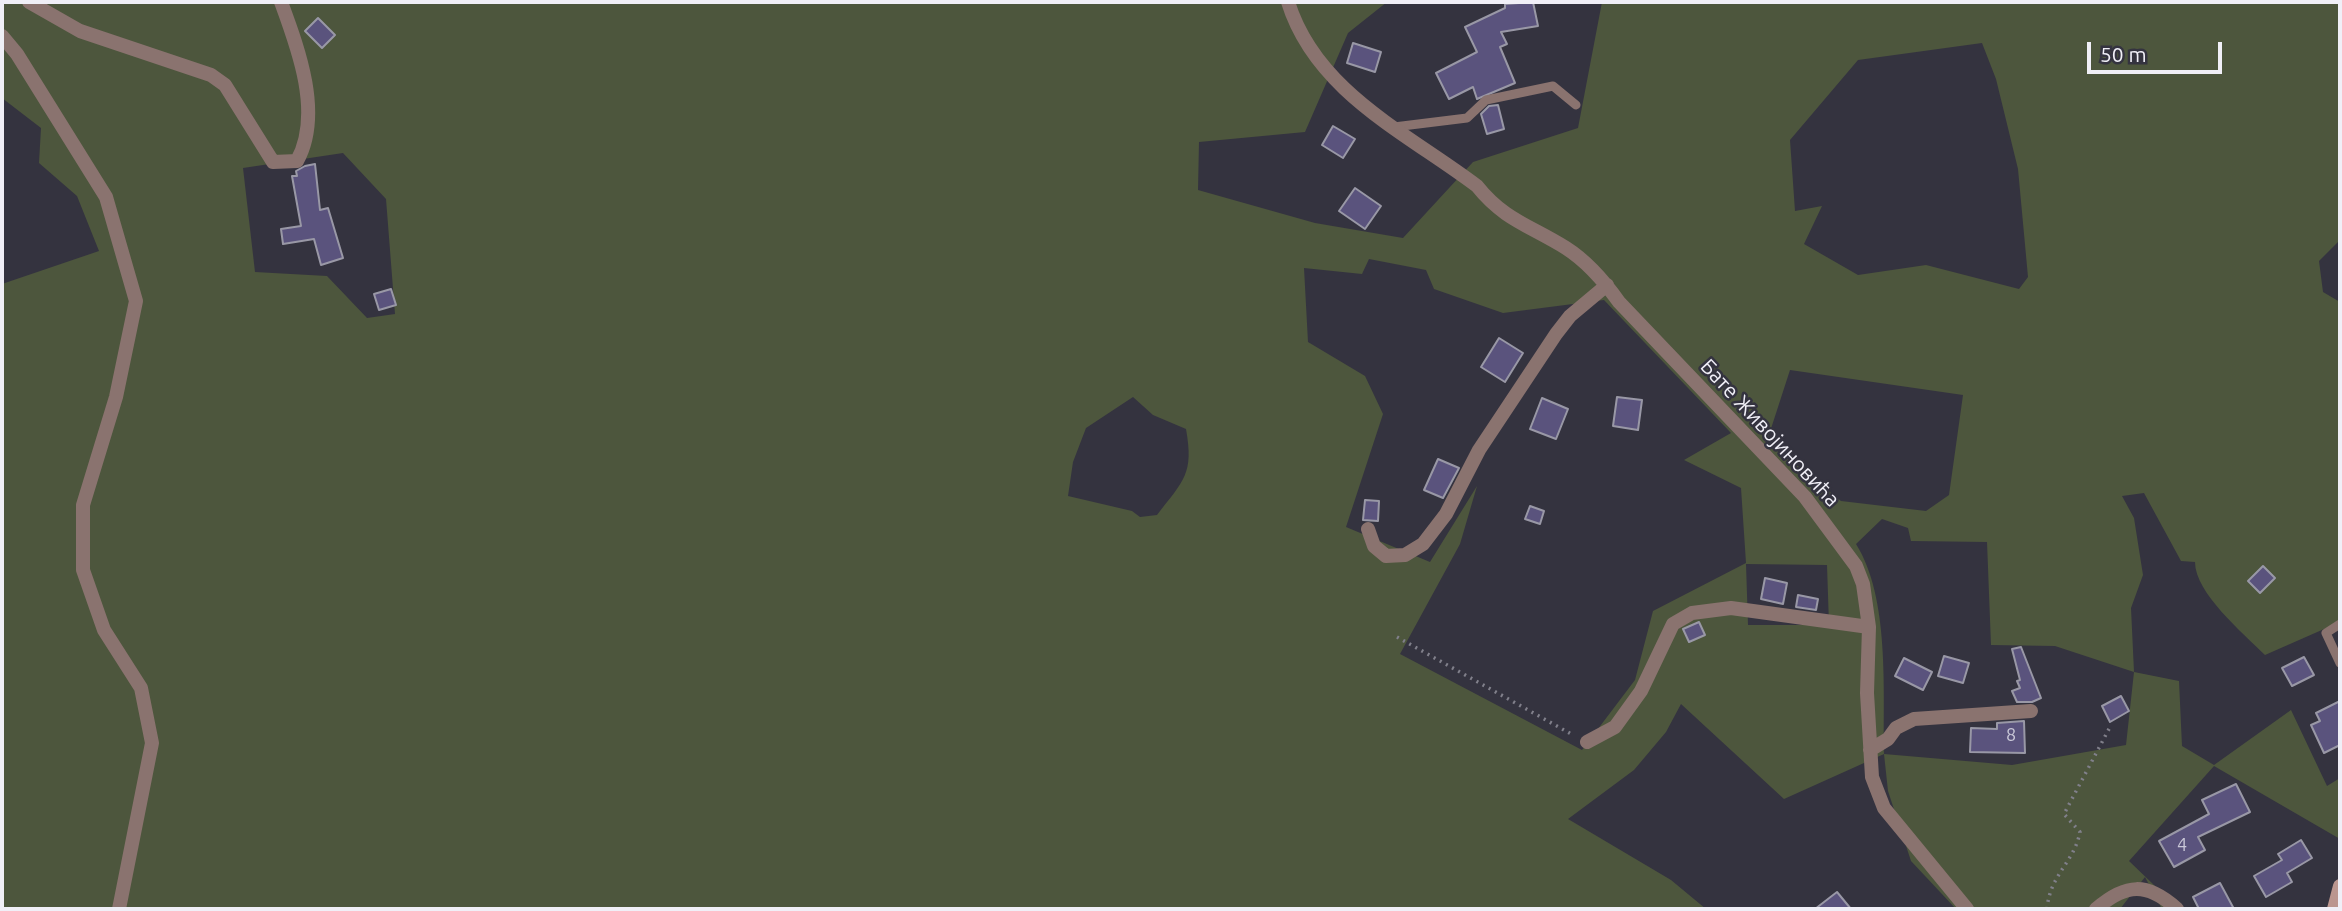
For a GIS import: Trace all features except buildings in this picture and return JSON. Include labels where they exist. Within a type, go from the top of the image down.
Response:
[{"type":"street","points":[[29,2],[80,31],[211,75],[225,85],[273,162],[286,163],[297,162],[304,149],[307,110],[297,45],[281,2]]},
{"type":"street","name":"Бате Живојиновића","points":[[1288,2],[1296,26],[1329,74],[1394,127],[1477,186],[1493,207],[1529,230],[1566,248],[1600,275],[1619,302],[1805,496],[1842,543],[1863,584],[1869,627],[1867,692],[1871,777],[1884,808],[1967,909]]},
{"type":"street","points":[[2,36],[17,54],[106,197],[136,301],[116,397],[83,505],[83,570],[104,630],[141,688],[152,743],[119,909]]},
{"type":"street","points":[[1368,529],[1374,547],[1386,556],[1405,555],[1423,544],[1446,514],[1479,450],[1556,334],[1570,316],[1607,285]]},
{"type":"street","points":[[1587,743],[1615,727],[1641,691],[1673,624],[1692,613],[1731,608],[1869,627]]},
{"type":"street","points":[[1870,750],[1888,739],[1896,728],[1914,719],[2031,711]]},
{"type":"street","points":[[2334,909],[2340,886]]},
{"type":"street","points":[[2096,909],[2109,898],[2132,889],[2160,893],[2177,909]]},
{"type":"lane","points":[[1394,127],[1467,118],[1486,100],[1553,86],[1576,104]]},
{"type":"lane","points":[[2340,624],[2326,633],[2340,663]]},
{"type":"path","points":[[1397,637],[1587,743]]},
{"type":"path","points":[[2047,909],[2049,889],[2078,844],[2080,832],[2064,814],[2110,727]]},
{"type":"green space","points":[[2,2],[1387,2],[1348,33],[1305,132],[1199,142],[1198,190],[1315,223],[1403,238],[1473,162],[1578,128],[1602,2],[2340,2],[2340,240],[2319,261],[2323,292],[2340,302],[2340,622],[2265,655],[2211,599],[2197,574],[2195,562],[2181,561],[2144,493],[2122,496],[2134,518],[2143,575],[2131,608],[2134,672],[2055,646],[1991,645],[1987,542],[1911,541],[1908,528],[1882,519],[1856,544],[1867,566],[1880,618],[1884,674],[1884,754],[1784,799],[1681,704],[1666,732],[1634,770],[1568,819],[1671,880],[1706,909],[2,909],[2,284],[99,251],[77,196],[39,163],[41,128],[2,98]],"holes":[[[1982,43],[1996,79],[2018,169],[2028,277],[2019,289],[1926,265],[1858,275],[1804,244],[1822,206],[1795,211],[1790,140],[1858,60]],[[343,153],[386,199],[395,314],[367,318],[327,276],[255,272],[243,168]],[[1369,259],[1426,270],[1434,289],[1503,313],[1604,300],[1731,433],[1684,460],[1741,488],[1746,563],[1653,611],[1635,680],[1582,750],[1400,654],[1460,544],[1477,486],[1430,562],[1346,527],[1383,414],[1365,376],[1308,342],[1304,268],[1362,274]],[[1790,370],[1963,395],[1949,495],[1926,511],[1841,501],[1767,441]],[[1133,397],[1153,415],[1186,429],[1189,456],[1185,476],[1157,515],[1140,517],[1132,511],[1068,496],[1073,462],[1086,428]],[[1746,564],[1827,565],[1829,625],[1748,625]]]},
{"type":"green space","points":[[2134,672],[2179,681],[2182,746],[2214,765],[2291,710],[2327,786],[2340,778],[2340,839],[2214,766],[2129,861],[2179,909],[2162,909],[2145,877],[2120,909],[1956,909],[1911,861],[1888,791],[1884,754],[2012,765],[2126,745]]}]
